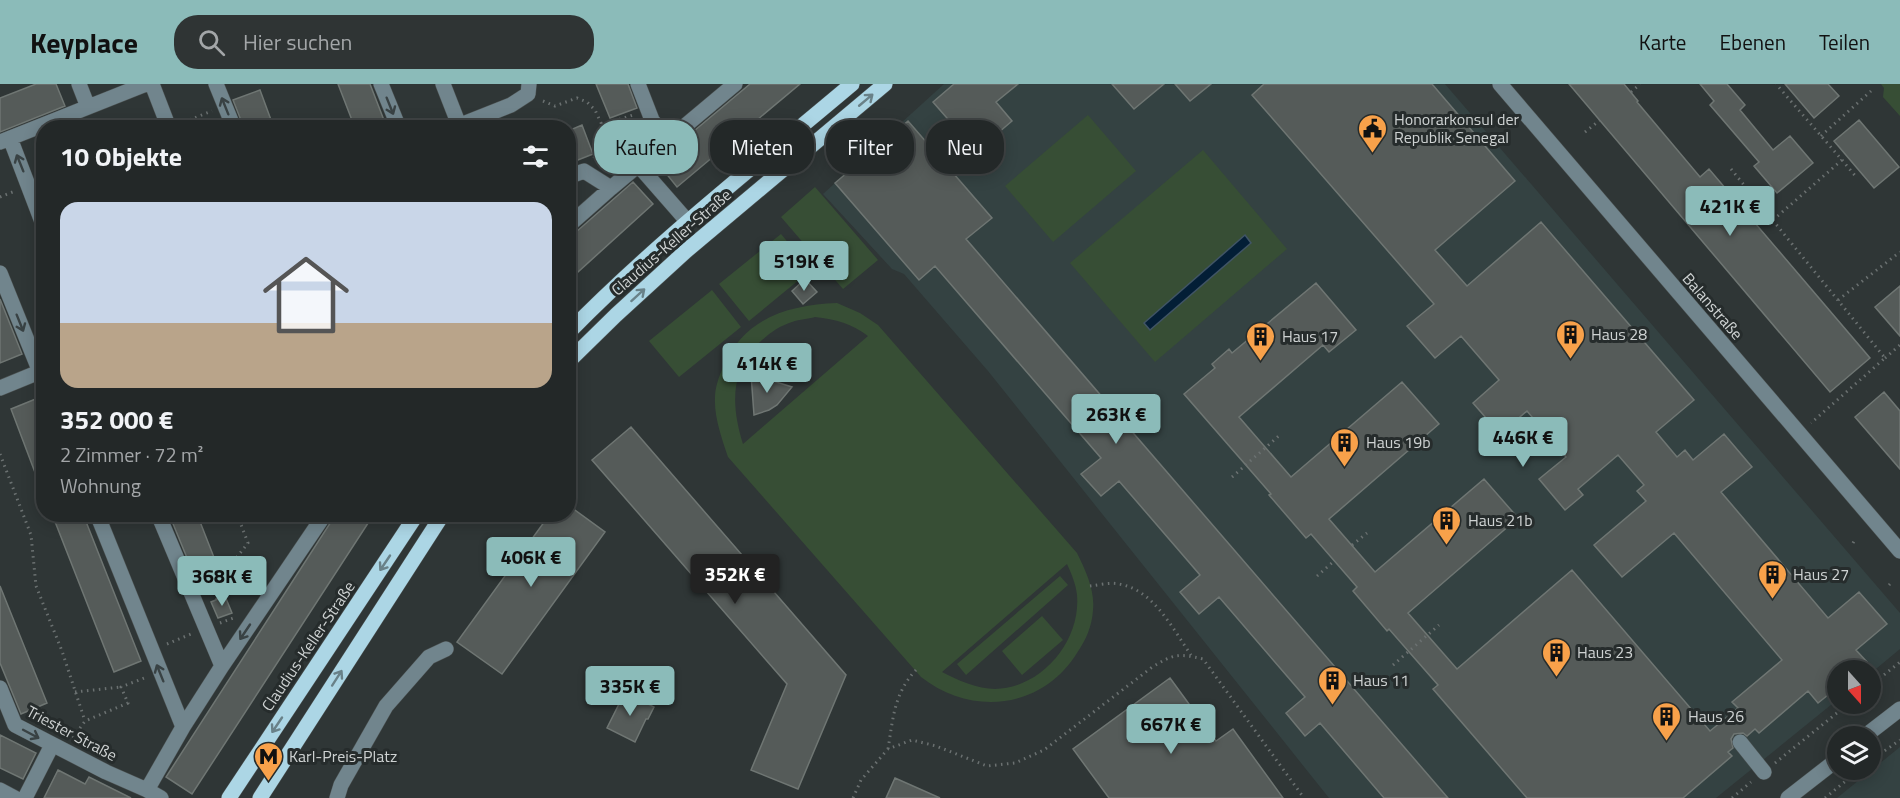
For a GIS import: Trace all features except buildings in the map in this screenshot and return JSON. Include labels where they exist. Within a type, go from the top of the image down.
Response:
[{"type":"main road","name":"Claudius-Keller-Straße","points":[[576,325],[688,222],[852,84]]},
{"type":"main road","name":"Claudius-Keller-Straße","points":[[576,354],[686,251],[885,84]]},
{"type":"main road","name":"Claudius-Keller-Straße","points":[[229,798],[412,522]]},
{"type":"main road","points":[[260,798],[438,522]]},
{"type":"street","points":[[79,84],[88,106]]},
{"type":"street","points":[[54,120],[146,84]]},
{"type":"street","points":[[152,84],[166,120]]},
{"type":"street","points":[[216,84],[231,120]]},
{"type":"street","points":[[381,84],[396,120]]},
{"type":"street","points":[[442,84],[454,120]]},
{"type":"street","points":[[638,84],[652,120]]},
{"type":"street","points":[[693,120],[735,84]]},
{"type":"street","name":"Balanstraße","points":[[1500,84],[1900,551]]},
{"type":"street","points":[[472,120],[511,105],[528,89]]},
{"type":"street","points":[[36,127],[5,140],[36,209]]},
{"type":"street","points":[[576,174],[584,171],[611,188]]},
{"type":"street","points":[[576,219],[629,174]]},
{"type":"street","points":[[646,174],[688,222]]},
{"type":"street","points":[[0,273],[36,360]]},
{"type":"street","points":[[0,388],[36,377]]},
{"type":"street","points":[[100,522],[183,727]]},
{"type":"street","points":[[161,522],[222,666]]},
{"type":"street","points":[[147,790],[183,727],[222,666],[320,522]]},
{"type":"street","points":[[337,798],[341,785],[386,706],[429,657],[446,649]]},
{"type":"street","name":"Triester Straße","points":[[0,688],[15,725],[161,798]]},
{"type":"street","points":[[1878,726],[1900,709]]},
{"type":"street","points":[[1740,742],[1764,772]]},
{"type":"street","points":[[25,798],[52,745]]},
{"type":"street","points":[[1788,798],[1827,768]]},
{"type":"street","points":[[0,790],[15,798]]},
{"type":"path","points":[[1631,92],[1640,84]]},
{"type":"path","points":[[1776,84],[1857,178]]},
{"type":"path","points":[[528,89],[555,106],[577,98],[587,102],[595,110],[600,120]]},
{"type":"path","points":[[1821,136],[1871,91]]},
{"type":"path","points":[[618,120],[633,115],[652,120]]},
{"type":"path","points":[[1585,132],[1600,120]]},
{"type":"path","points":[[584,171],[594,158]]},
{"type":"path","points":[[1773,220],[1842,160]]},
{"type":"path","points":[[1731,169],[1885,358]]},
{"type":"path","points":[[1838,300],[1900,252]]},
{"type":"path","points":[[1799,434],[1900,345]]},
{"type":"path","points":[[1232,477],[1281,434]]},
{"type":"path","points":[[0,454],[31,535],[36,586],[62,651],[85,721]]},
{"type":"path","points":[[189,589],[222,576],[248,543],[240,522]]},
{"type":"path","points":[[1352,545],[1367,533]]},
{"type":"path","points":[[1317,576],[1334,561]]},
{"type":"path","points":[[210,581],[218,599]]},
{"type":"path","points":[[1090,586],[1116,584],[1137,589],[1154,604],[1192,656]]},
{"type":"path","points":[[226,615],[228,620]]},
{"type":"path","points":[[1393,665],[1438,625]]},
{"type":"path","points":[[853,798],[861,780],[888,749],[912,740],[936,746],[987,766],[1015,763],[1044,750],[1163,660],[1181,654],[1203,659],[1304,798]]},
{"type":"path","points":[[1881,677],[1900,662]]},
{"type":"path","points":[[888,749],[895,706],[905,682],[915,670]]},
{"type":"path","points":[[75,692],[121,687],[160,671]]},
{"type":"path","points":[[68,753],[74,735],[85,721],[128,703],[121,687]]},
{"type":"path","points":[[1732,798],[1836,714]]},
{"type":"path","points":[[1881,753],[1900,740]]},
{"type":"path","points":[[1825,798],[1847,780]]},
{"type":"shaded area","points":[[944,84],[1445,84],[1900,613],[1900,649],[1881,665],[1881,660],[1827,660],[1827,708],[1716,798],[1329,798],[988,371],[904,274],[892,269],[823,194],[845,174],[914,174],[914,120],[904,120]]},
{"type":"shaded area","points":[[1900,747],[1900,798],[1837,798],[1859,780],[1881,780],[1881,762]]},
{"type":"green space","points":[[1881,84],[1900,84],[1900,116],[1883,97],[1884,88]]},
{"type":"green space","points":[[1088,115],[1136,171],[1053,242],[1005,186]]},
{"type":"green space","points":[[1203,150],[1287,249],[1155,362],[1070,263]]},
{"type":"green space","points":[[815,187],[878,260],[843,289],[781,217]]},
{"type":"green space","points":[[781,234],[811,270],[749,321],[719,284]]},
{"type":"green space","points":[[712,290],[741,327],[679,377],[649,341]]},
{"type":"green space","points":[[837,303],[860,313],[878,325],[1077,553],[1091,588],[1093,610],[1091,622],[1086,638],[1077,653],[1062,672],[1045,686],[1026,696],[1005,701],[984,702],[962,698],[941,690],[921,677],[728,457],[717,420],[715,398],[719,378],[732,350],[755,326],[770,317],[785,311]],"holes":[[[815,317],[843,323],[868,336],[743,444],[735,404],[742,367],[758,344],[774,331],[792,322]],[[1067,564],[1077,595],[1077,612],[1065,645],[1043,671],[1012,687],[995,689],[968,684],[942,672]]]},
{"type":"green space","points":[[1060,576],[1068,585],[966,675],[957,664]]},
{"type":"green space","points":[[1042,616],[1063,640],[1022,675],[1002,651]]},
{"type":"water","points":[[1245,235],[1251,243],[1150,330],[1144,323]]},
{"type":"place","name":"Honorarkonsul der Republik Senegal","points":[[1373,154]]},
{"type":"place","name":"Haus 28","points":[[1570,360]]},
{"type":"place","name":"Haus 17","points":[[1261,362]]},
{"type":"place","name":"Haus 19b","points":[[1345,468]]},
{"type":"place","name":"Haus 21b","points":[[1447,546]]},
{"type":"place","name":"Haus 27","points":[[1772,600]]},
{"type":"place","name":"Haus 23","points":[[1556,678]]},
{"type":"place","name":"Haus 11","points":[[1332,706]]},
{"type":"place","name":"Haus 26","points":[[1667,742]]},
{"type":"place","name":"Karl-Preis-Platz","points":[[268,782]]}]
